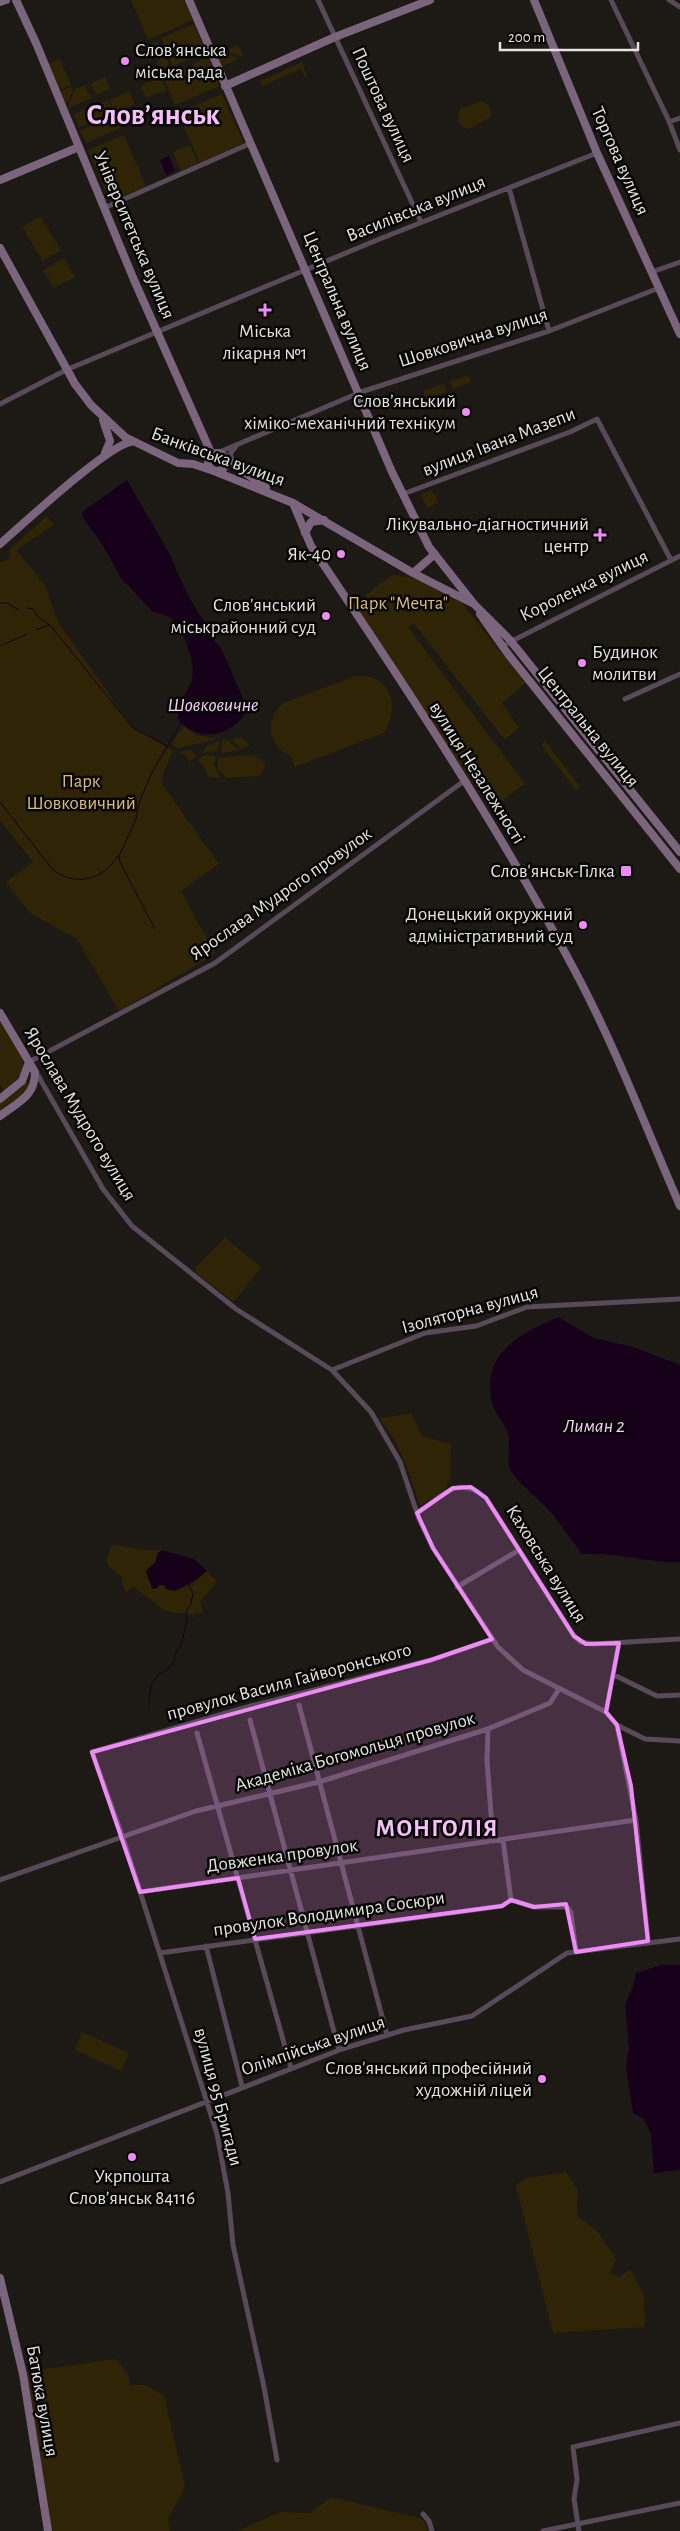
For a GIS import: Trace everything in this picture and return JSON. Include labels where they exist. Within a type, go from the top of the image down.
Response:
[{"type":"street","points":[[0,2],[6,0]]},
{"type":"street","name":"Університетська вулиця","points":[[16,0],[104,208],[213,455]]},
{"type":"street","name":"Центральна вулиця","points":[[189,0],[249,144],[307,270],[402,494],[429,547],[474,604],[502,646],[680,869]]},
{"type":"street","name":"Поштова вулиця","points":[[318,0],[421,222]]},
{"type":"street","points":[[225,86],[335,37],[430,0]]},
{"type":"street","name":"Торгова вулиця","points":[[534,0],[597,153],[680,334]]},
{"type":"street","points":[[611,0],[669,122],[680,150]]},
{"type":"street","points":[[669,0],[680,7]]},
{"type":"street","points":[[669,122],[680,118]]},
{"type":"street","points":[[104,208],[249,144]]},
{"type":"street","points":[[0,180],[79,147]]},
{"type":"street","name":"Василівська вулиця","points":[[0,404],[66,370],[159,333],[421,222],[597,153]]},
{"type":"street","points":[[509,188],[549,331]]},
{"type":"street","name":"Банківська вулиця","points":[[0,248],[66,370],[101,417],[131,442],[178,463],[193,464],[214,471],[294,503],[414,573],[474,604]]},
{"type":"street","points":[[652,272],[680,262]]},
{"type":"street","name":"Шовковична вулиця","points":[[178,463],[202,460],[358,393],[549,331],[659,288]]},
{"type":"street","points":[[101,417],[110,441],[102,457]]},
{"type":"street","name":"вулиця Івана Мазепи","points":[[402,494],[570,432],[597,419],[671,560]]},
{"type":"street","points":[[0,544],[102,457],[120,444],[131,442]]},
{"type":"street","points":[[236,445],[227,460],[222,470],[214,471],[208,463],[213,455],[222,455],[227,460],[236,467],[294,503]]},
{"type":"street","name":"вулиця Незалежності","points":[[294,503],[311,546],[464,781],[576,973],[602,1025],[680,1206]]},
{"type":"street","points":[[309,512],[311,523]]},
{"type":"street","points":[[304,530],[309,512]]},
{"type":"street","points":[[304,530],[311,523],[324,520]]},
{"type":"street","points":[[414,573],[435,554]]},
{"type":"street","name":"Короленка вулиця","points":[[502,646],[510,640],[680,556]]},
{"type":"street","name":"Центральна вулиця","points":[[474,604],[510,640],[680,852]]},
{"type":"street","points":[[625,699],[680,674]]},
{"type":"street","name":"Ярослава Мудрого провулок","points":[[29,1062],[216,963],[464,781]]},
{"type":"street","name":"Ярослава Мудрого вулиця","points":[[0,1013],[103,1189],[119,1212],[132,1226],[236,1309],[332,1370],[371,1412],[391,1444],[400,1462],[417,1513],[433,1548],[493,1639],[523,1670],[606,1712],[617,1725],[636,1820],[648,1941]]},
{"type":"street","points":[[1,1095],[22,1081],[29,1062]]},
{"type":"street","points":[[0,1116],[31,1092],[35,1083],[35,1072]]},
{"type":"street","name":"Ізоляторна вулиця","points":[[332,1370],[425,1333],[476,1326],[527,1307],[680,1299]]},
{"type":"street","name":"Каховська вулиця","points":[[417,1513],[453,1488],[471,1488],[486,1498],[574,1636],[586,1644],[680,1639]]},
{"type":"street","points":[[457,1587],[519,1550]]},
{"type":"street","name":"провулок Василя Гайворонського","points":[[92,1752],[247,1707],[431,1660],[493,1639]]},
{"type":"street","points":[[606,1712],[620,1643]]},
{"type":"street","points":[[614,1675],[657,1696],[680,1695]]},
{"type":"street","name":"Академіка Богомольця провулок","points":[[0,1880],[123,1838],[134,1832],[218,1806],[319,1782],[488,1729],[550,1702],[559,1689]]},
{"type":"street","points":[[299,1705],[387,2035]]},
{"type":"street","points":[[250,1720],[339,2050]]},
{"type":"street","points":[[617,1725],[645,1739],[680,1741]]},
{"type":"street","points":[[488,1729],[487,1760],[493,1841]]},
{"type":"street","points":[[197,1733],[291,2068]]},
{"type":"street","name":"вулиця 95 Бригади","points":[[92,1752],[123,1838],[217,2134],[228,2193],[233,2244],[264,2387],[277,2460]]},
{"type":"street","name":"Довженка провулок","points":[[140,1892],[636,1820]]},
{"type":"street","points":[[503,1840],[511,1900],[534,1907],[567,1906],[571,1913],[576,1952],[680,1938]]},
{"type":"street","name":"провулок Володимира Сосюри","points":[[160,1953],[502,1906],[511,1900]]},
{"type":"street","points":[[206,1946],[242,2086]]},
{"type":"street","name":"Олімпійська вулиця","points":[[0,2182],[242,2086],[339,2050],[387,2035],[472,2016],[567,1953],[576,1952]]},
{"type":"street","name":"Батюка вулиця","points":[[0,2278],[22,2374],[48,2531]]},
{"type":"street","points":[[579,2531],[574,2499],[578,2479],[573,2450],[576,2444],[680,2423]]},
{"type":"street","points":[[543,2531],[680,2503]]},
{"type":"street","points":[[423,2514],[429,2521],[432,2531]]},
{"type":"highlighted area","points":[[471,1487],[486,1498],[574,1636],[586,1644],[619,1643],[606,1712],[617,1725],[631,1786],[648,1941],[576,1952],[566,1904],[534,1907],[511,1900],[502,1906],[255,1939],[238,1878],[140,1892],[92,1752],[431,1660],[492,1639],[433,1548],[417,1513],[453,1488]]},
{"type":"green space","points":[[131,0],[184,0],[193,20],[148,40]]},
{"type":"green space","points":[[194,24],[206,52],[173,66],[161,38]]},
{"type":"green space","points":[[157,41],[163,53],[155,57],[150,44]]},
{"type":"green space","points":[[238,45],[244,57],[230,53],[229,49]]},
{"type":"green space","points":[[229,55],[239,59],[221,67],[218,59]]},
{"type":"green space","points":[[163,57],[169,63],[163,69],[157,63]]},
{"type":"green space","points":[[208,57],[220,86],[175,105],[163,76],[180,69],[190,69],[195,63]]},
{"type":"green space","points":[[60,59],[71,85],[58,90],[47,64]]},
{"type":"green space","points":[[302,62],[307,76],[305,77],[301,69],[262,86],[260,81]]},
{"type":"green space","points":[[105,77],[110,89],[96,95],[91,84]]},
{"type":"green space","points":[[161,77],[166,90],[146,98],[141,86]]},
{"type":"green space","points":[[85,85],[91,98],[67,109],[74,90]]},
{"type":"green space","points":[[71,87],[73,90],[65,106],[59,92]]},
{"type":"green space","points":[[129,91],[135,104],[115,113],[110,100]]},
{"type":"green space","points":[[222,94],[244,143],[200,163],[178,113]]},
{"type":"green space","points":[[108,100],[114,113],[79,127],[74,114]]},
{"type":"green space","points":[[481,101],[489,105],[491,117],[469,129],[464,128],[458,120],[460,109]]},
{"type":"green space","points":[[116,116],[121,128],[86,143],[80,131]]},
{"type":"green space","points":[[124,135],[146,186],[110,202],[88,150]]},
{"type":"green space","points":[[190,145],[198,164],[181,171],[173,152]]},
{"type":"green space","points":[[40,216],[61,250],[43,261],[22,227]]},
{"type":"green space","points":[[64,258],[75,277],[54,288],[43,270]]},
{"type":"green space","points":[[469,375],[471,382],[453,389],[450,381]]},
{"type":"green space","points":[[444,384],[446,392],[425,399],[423,391]]},
{"type":"green space","points":[[431,490],[439,502],[428,508],[420,495]]},
{"type":"green space","name":"Парк Шовковичний","points":[[47,516],[54,525],[16,550],[44,584],[58,622],[132,727],[173,751],[161,779],[164,787],[219,864],[181,891],[215,954],[119,1011],[77,939],[30,913],[6,882],[33,862],[0,820],[0,563],[10,558],[10,549]]},
{"type":"green space","name":"Парк \"Мечта\"","points":[[392,575],[420,579],[462,603],[525,683],[502,703],[519,727],[505,740],[414,624],[408,627],[525,784],[490,809],[352,606]]},
{"type":"green space","points":[[356,676],[378,680],[390,694],[391,712],[389,723],[384,733],[295,767],[292,758],[278,747],[273,739],[271,724],[273,716],[285,702]]},
{"type":"green space","points":[[184,726],[196,735],[217,739],[178,748],[172,743]]},
{"type":"green space","points":[[241,737],[250,745],[242,749],[232,740]]},
{"type":"green space","points":[[223,740],[227,740],[239,750],[222,753]]},
{"type":"green space","points":[[220,741],[217,751],[202,753],[207,746]]},
{"type":"green space","points":[[545,741],[580,787],[576,790],[541,745]]},
{"type":"green space","points":[[190,750],[197,756],[189,762],[187,757],[179,752]]},
{"type":"green space","points":[[206,755],[216,756],[214,765],[220,775],[219,778],[209,777],[203,765],[198,761],[199,758]]},
{"type":"green space","points":[[252,755],[264,762],[265,767],[260,776],[227,778],[218,769],[218,758]]},
{"type":"green space","points":[[0,1019],[19,1048],[23,1064],[21,1073],[5,1092],[0,1084]]},
{"type":"green space","points":[[26,1082],[30,1083],[31,1088],[0,1113],[0,1102]]},
{"type":"green space","points":[[225,1238],[261,1267],[234,1302],[195,1272],[195,1268]]},
{"type":"green space","points":[[411,1413],[422,1436],[451,1444],[450,1478],[446,1489],[420,1506],[399,1449],[387,1428],[379,1419]]},
{"type":"green space","points":[[112,1545],[146,1550],[162,1550],[158,1553],[155,1563],[147,1568],[147,1576],[151,1584],[181,1588],[207,1571],[217,1582],[200,1601],[203,1613],[194,1613],[196,1619],[190,1613],[174,1613],[164,1610],[133,1586],[125,1593],[121,1576],[109,1567],[106,1560]]},
{"type":"green space","points":[[82,2032],[129,2053],[121,2071],[75,2050]]},
{"type":"green space","points":[[566,2172],[578,2191],[577,2216],[598,2232],[616,2259],[610,2273],[620,2277],[630,2269],[644,2294],[645,2327],[553,2333],[516,2185],[527,2178]]},
{"type":"green space","points":[[116,2359],[129,2377],[130,2385],[146,2385],[164,2396],[185,2487],[168,2518],[170,2531],[52,2531],[25,2372]]},
{"type":"green space","points":[[331,2497],[420,2518],[425,2523],[427,2531],[238,2531],[280,2512],[311,2513]]},
{"type":"water","points":[[169,156],[175,171],[166,175],[160,160]]},
{"type":"water","name":"Шовковичне","points":[[127,480],[169,553],[187,594],[205,623],[209,635],[221,648],[242,696],[245,714],[239,722],[222,732],[203,734],[194,732],[185,727],[178,719],[179,706],[192,681],[193,670],[191,657],[182,631],[170,617],[152,611],[121,578],[102,544],[83,518],[82,512]]},
{"type":"water","name":"Лиман 2","points":[[558,1317],[594,1338],[633,1347],[680,1365],[680,1562],[582,1554],[553,1515],[517,1479],[510,1469],[508,1433],[492,1403],[490,1385],[492,1371],[498,1358],[517,1339]]},
{"type":"water","points":[[162,1550],[194,1559],[207,1571],[195,1581],[175,1591],[166,1589],[164,1585],[160,1585],[155,1589],[152,1588],[146,1571],[155,1563],[158,1553]]},
{"type":"water","points":[[661,1965],[680,1965],[680,2170],[654,2173],[651,2134],[644,2119],[633,2113],[626,2066],[629,2048],[625,2004],[633,1987],[636,1973]]},
{"type":"waterway","points":[[0,603],[7,603],[19,610]]},
{"type":"waterway","points":[[27,608],[33,609],[38,617],[50,625],[133,728],[166,745]]},
{"type":"waterway","points":[[36,630],[49,625]]},
{"type":"waterway","points":[[0,646],[27,634]]},
{"type":"waterway","points":[[155,929],[120,862],[119,856],[136,819],[139,803],[151,774],[181,723]]},
{"type":"waterway","points":[[0,802],[53,870],[62,875],[80,879],[97,875],[105,871],[118,856]]},
{"type":"waterway","points":[[149,1705],[151,1685],[158,1675],[167,1670],[174,1662],[175,1654],[181,1645],[187,1621],[186,1611],[191,1604],[193,1593],[188,1584]]},
{"type":"place","name":"Слов’янська міська рада","points":[[125,61]]},
{"type":"place","name":"Міська лікарня №1","points":[[265,310]]},
{"type":"place","name":"Слов’янський хіміко-механічний технікум","points":[[466,412]]},
{"type":"place","name":"Лікувально-діагностичний центр","points":[[600,535]]},
{"type":"place","name":"Як-40","points":[[341,554]]},
{"type":"place","name":"Слов'янський міськрайонний суд","points":[[326,616]]},
{"type":"place","name":"Будинок молитви","points":[[582,663]]},
{"type":"place","name":"Слов'янськ-Гілка","points":[[626,871]]},
{"type":"place","name":"Донецький окружний адміністративний суд","points":[[583,925]]},
{"type":"place","name":"Слов'янський професійний художній ліцей","points":[[542,2079]]},
{"type":"place","name":"Укрпошта Слов’янськ 84116","points":[[132,2157]]},
{"type":"district","name":"Слов’янськ","points":[[153,115]]},
{"type":"district","name":"МОНГОЛІЯ","points":[[437,1829]]}]
